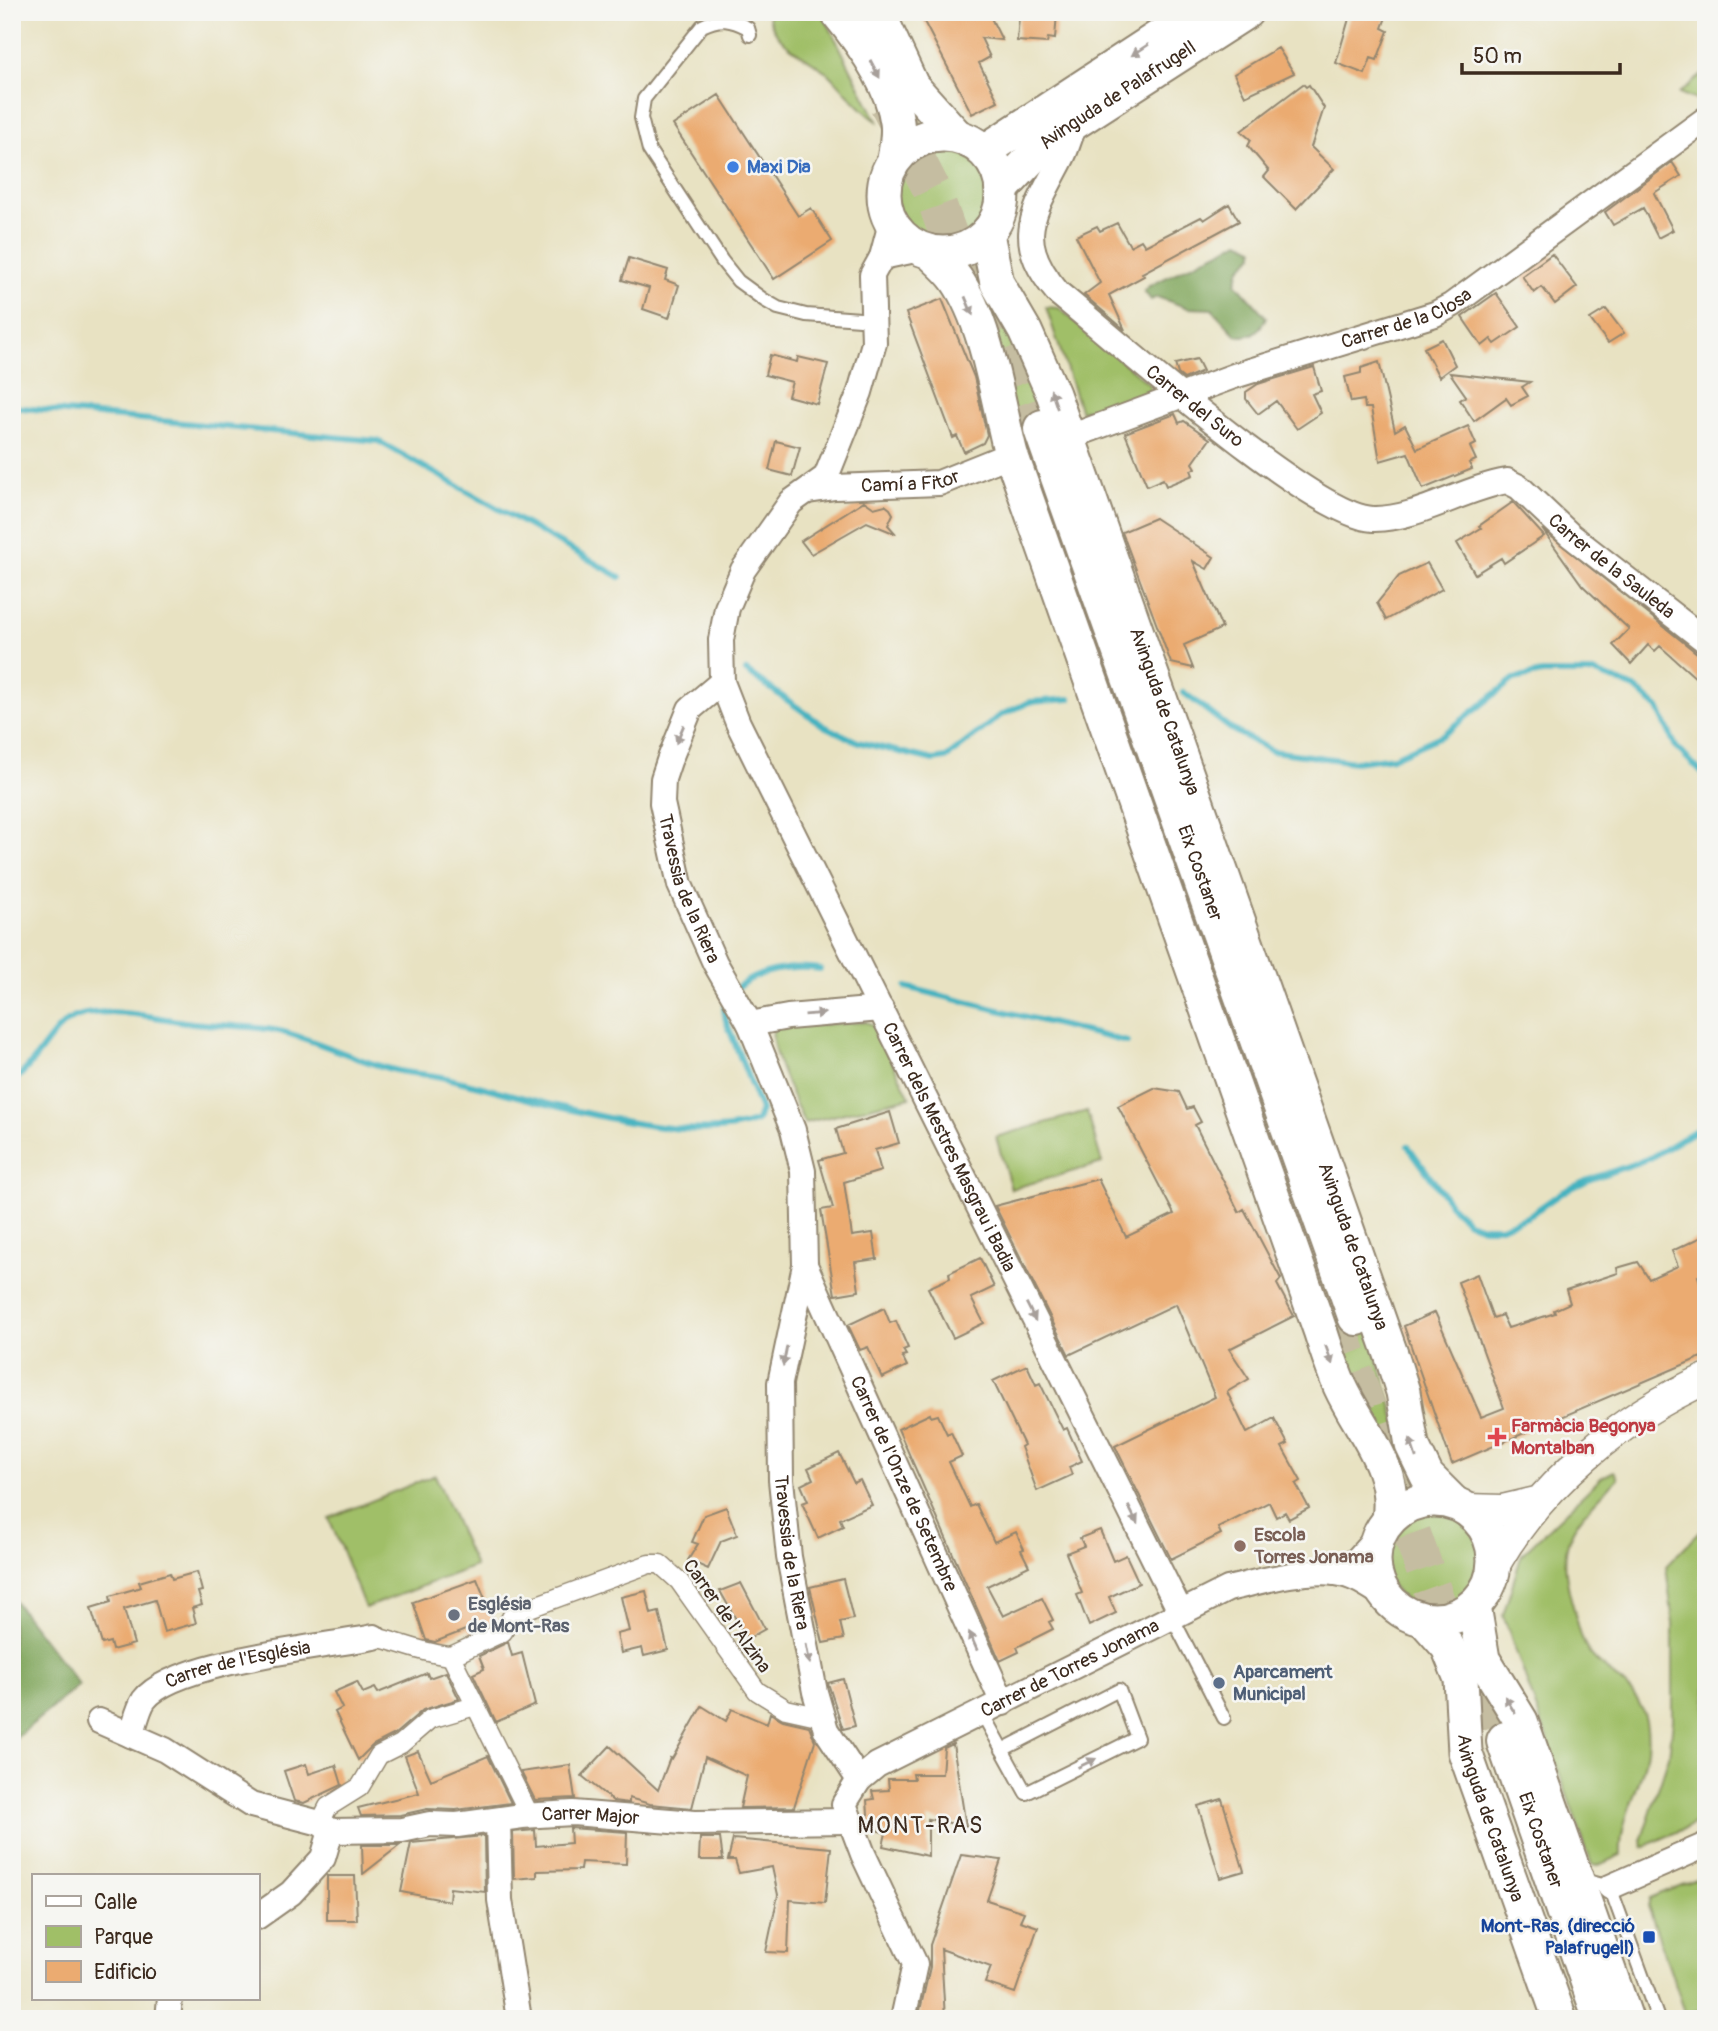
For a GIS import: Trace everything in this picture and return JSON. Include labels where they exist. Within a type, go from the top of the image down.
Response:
[{"type":"highway","name":"Eix Costaner","points":[[1037,442],[1346,1318]]},
{"type":"highway","name":"Eix Costaner","points":[[1564,2013],[1498,1745],[1603,2019]]},
{"type":"main road","points":[[837,12],[866,52],[894,109],[898,132],[894,160]]},
{"type":"main road","points":[[878,12],[912,86],[956,135],[985,151],[997,169],[1002,189],[997,218],[987,234],[955,252],[925,250],[903,238],[891,223],[883,198],[887,172],[894,160],[916,140],[935,134],[956,135]]},
{"type":"main road","name":"Avinguda de Palafrugell","points":[[985,151],[1197,12]]},
{"type":"main road","name":"Avinguda de Palafrugell","points":[[1002,189],[1049,139],[1246,12]]},
{"type":"main road","name":"Avinguda de Catalunya","points":[[987,234],[997,283],[1036,354],[1037,442],[1340,1386],[1370,1438],[1393,1495],[1384,1527]]},
{"type":"main road","name":"Avinguda de Catalunya","points":[[925,250],[955,278],[973,315],[993,377],[1037,442],[1391,1354],[1403,1392],[1412,1445],[1427,1476],[1460,1505]]},
{"type":"main road","points":[[1418,1502],[1460,1505],[1488,1533],[1495,1564],[1488,1587],[1474,1606],[1451,1619],[1424,1620],[1402,1612],[1385,1596],[1374,1570],[1374,1552],[1384,1527],[1418,1502]]},
{"type":"main road","points":[[1474,1606],[1483,1659],[1521,1721],[1591,1890],[1613,1980],[1626,2019]]},
{"type":"main road","name":"Avinguda de Catalunya","points":[[1424,1620],[1448,1647],[1461,1679],[1465,1752],[1521,1911],[1564,2013]]},
{"type":"street","name":"Carrer de la Closa","points":[[1037,442],[1410,324],[1452,305],[1706,119]]},
{"type":"street","name":"Carrer del Suro","points":[[1078,120],[1033,214],[1030,231],[1033,249],[1044,273],[1058,293],[1181,395],[1284,475],[1351,514],[1373,519],[1394,516],[1492,483],[1507,481],[1519,488]]},
{"type":"street","points":[[722,682],[722,624],[743,570],[791,502],[826,477],[860,392],[874,343],[872,275],[882,257],[891,223]]},
{"type":"street","points":[[882,257],[925,250]]},
{"type":"street","name":"Camí a Fitor","points":[[807,491],[835,487],[939,483],[1037,442]]},
{"type":"street","name":"Carrer de la Sauleda","points":[[1519,488],[1570,535],[1706,641]]},
{"type":"street","name":"Travessia de la Riera","points":[[722,682],[690,709],[666,770],[662,803],[680,885],[744,1015],[793,1130],[801,1161],[804,1265],[780,1383],[781,1480],[789,1557],[822,1717],[826,1730],[859,1780]]},
{"type":"street","name":"Carrer dels Mestres Masgrau i Badia","points":[[722,682],[738,723],[1176,1613]]},
{"type":"street","points":[[744,1015],[788,1017],[881,1009]]},
{"type":"street","name":"Carrer de l'Onze de Setembre","points":[[804,1265],[828,1316],[992,1708]]},
{"type":"street","points":[[794,1311],[828,1316]]},
{"type":"street","points":[[1495,1564],[1536,1502],[1637,1417],[1706,1379]]},
{"type":"street","points":[[1460,1505],[1503,1510],[1536,1502]]},
{"type":"street","points":[[1335,1573],[1354,1563],[1384,1527]]},
{"type":"street","name":"Carrer de l'Alzina","points":[[451,1656],[503,1632],[513,1614],[649,1564],[660,1564],[679,1581],[757,1692],[786,1709],[822,1717]]},
{"type":"street","name":"Carrer de Torres Jonama","points":[[859,1780],[877,1765],[1228,1589],[1276,1577],[1335,1573],[1356,1579],[1385,1596]]},
{"type":"street","points":[[374,1637],[404,1643],[432,1655],[451,1656],[530,1816]]},
{"type":"street","name":"Carrer de l'Església","points":[[131,1735],[144,1701],[180,1676],[213,1666],[374,1637]]},
{"type":"street","points":[[259,1916],[291,1893],[323,1858],[328,1807],[360,1787],[379,1755],[401,1744],[430,1719],[475,1706]]},
{"type":"street","name":"Carrer Major","points":[[99,1721],[165,1750],[251,1805],[326,1827],[402,1830],[430,1824],[457,1825],[573,1813],[695,1823],[849,1821]]},
{"type":"street","points":[[859,1780],[844,1804],[849,1821],[915,1964],[903,2019]]},
{"type":"street","points":[[498,1820],[500,1900],[519,2019]]},
{"type":"street","points":[[1591,1890],[1706,1845]]},
{"type":"street","points":[[168,2019],[170,2000]]},
{"type":"lane","points":[[750,35],[748,28],[732,19],[714,20],[702,26],[644,99],[641,118],[649,150],[738,281],[778,308],[806,315],[874,320]]},
{"type":"lane","points":[[1176,1613],[1224,1718]]},
{"type":"lane","points":[[992,1708],[1002,1751],[1026,1793],[1137,1738],[1119,1690],[1002,1751]]},
{"type":"lane","points":[[1591,1890],[1658,2019]]},
{"type":"lane","points":[[1521,1911],[1516,1930],[1520,1949],[1534,1985],[1564,2013]]},
{"type":"green space","points":[[767,12],[822,12],[877,121],[826,72],[784,42],[771,24]]},
{"type":"green space","points":[[1706,72],[1706,104],[1679,93]]},
{"type":"green space","points":[[934,145],[952,145],[970,153],[983,166],[991,184],[988,212],[970,233],[952,241],[934,241],[916,233],[903,220],[895,202],[895,184],[903,166],[916,153]]},
{"type":"green space","points":[[1240,241],[1254,248],[1254,255],[1240,268],[1236,283],[1266,317],[1261,326],[1250,334],[1236,335],[1212,309],[1188,308],[1157,297],[1151,300],[1144,291],[1149,286]]},
{"type":"green space","points":[[985,277],[1052,428],[1015,441],[973,281]]},
{"type":"green space","points":[[1046,307],[1059,308],[1150,385],[1149,395],[1092,421],[1087,409],[1081,412]]},
{"type":"green space","points":[[866,1022],[873,1025],[910,1097],[804,1123],[778,1061],[774,1047],[774,1027]]},
{"type":"green space","points":[[1087,1111],[1102,1163],[1011,1189],[996,1137]]},
{"type":"green space","points":[[1364,1311],[1410,1470],[1396,1476],[1327,1325]]},
{"type":"green space","points":[[1614,1471],[1618,1478],[1588,1510],[1570,1537],[1566,1552],[1566,1569],[1586,1647],[1638,1701],[1646,1721],[1648,1740],[1642,1774],[1625,1822],[1621,1855],[1597,1866],[1592,1865],[1503,1615],[1522,1554],[1602,1477]]},
{"type":"green space","points":[[435,1475],[475,1566],[365,1608],[329,1518]]},
{"type":"green space","points":[[1433,1513],[1451,1517],[1467,1527],[1477,1543],[1481,1561],[1477,1579],[1467,1595],[1451,1605],[1433,1609],[1415,1605],[1399,1595],[1389,1579],[1385,1561],[1389,1543],[1399,1527],[1415,1517]]},
{"type":"green space","points":[[1706,1525],[1706,1819],[1643,1847],[1642,1838],[1669,1756],[1673,1720],[1673,1623],[1666,1566]]},
{"type":"green space","points":[[12,1598],[79,1685],[12,1741]]},
{"type":"green space","points":[[1706,1875],[1706,2009],[1686,2015],[1648,1906],[1650,1898]]},
{"type":"building","points":[[919,12],[988,12],[1002,40],[981,38],[990,57],[979,63],[998,101],[972,114]]},
{"type":"building","points":[[1024,12],[1057,12],[1055,39],[1048,38],[1047,43],[1017,41],[1019,17],[1024,18]]},
{"type":"building","points":[[1351,12],[1388,12],[1382,28],[1388,31],[1377,60],[1371,58],[1365,74],[1336,63]]},
{"type":"building","points":[[1278,48],[1294,73],[1245,96],[1234,74]]},
{"type":"building","points":[[1303,84],[1306,87],[1309,85],[1324,108],[1311,147],[1334,169],[1296,209],[1264,177],[1269,171],[1248,146],[1251,140],[1241,131]]},
{"type":"building","name":"Maxi Dia","points":[[719,95],[798,216],[811,208],[832,241],[774,279],[673,125]]},
{"type":"building","points":[[1672,162],[1681,176],[1654,193],[1673,230],[1658,238],[1643,208],[1613,225],[1605,212]]},
{"type":"building","points":[[1229,204],[1239,221],[1142,273],[1144,276],[1109,295],[1125,330],[1084,295],[1100,283],[1076,236],[1097,226],[1100,231],[1117,223],[1130,246],[1141,240],[1145,246],[1201,217],[1204,220]]},
{"type":"building","points":[[1552,254],[1577,287],[1555,304],[1542,287],[1534,293],[1522,276]]},
{"type":"building","points":[[629,258],[668,270],[665,280],[679,285],[669,318],[643,309],[649,288],[622,280]]},
{"type":"building","points":[[1496,293],[1520,327],[1495,344],[1491,339],[1482,346],[1462,317]]},
{"type":"building","points":[[942,299],[974,377],[987,435],[983,443],[964,452],[957,436],[953,438],[906,313]]},
{"type":"building","points":[[1606,309],[1624,333],[1608,343],[1590,319]]},
{"type":"building","points":[[1442,339],[1455,365],[1439,377],[1424,348]]},
{"type":"building","points":[[770,355],[797,362],[798,357],[828,364],[817,404],[788,396],[792,382],[765,375]]},
{"type":"building","points":[[1197,359],[1203,371],[1184,379],[1178,374],[1175,364]]},
{"type":"building","points":[[1379,362],[1395,431],[1405,425],[1417,449],[1468,426],[1476,444],[1470,447],[1476,460],[1469,463],[1472,469],[1423,489],[1408,453],[1380,461],[1371,408],[1365,408],[1364,400],[1351,402],[1345,377],[1361,373],[1361,368]]},
{"type":"building","points":[[1314,367],[1321,391],[1312,394],[1321,413],[1297,429],[1276,401],[1258,414],[1246,399],[1246,392],[1258,384]]},
{"type":"building","points":[[1450,373],[1530,382],[1522,387],[1528,396],[1511,405],[1506,398],[1474,421],[1460,400],[1466,396]]},
{"type":"building","points":[[1175,414],[1179,423],[1184,421],[1210,439],[1193,463],[1196,468],[1191,470],[1193,475],[1166,486],[1163,479],[1147,486],[1125,433]]},
{"type":"building","points":[[776,441],[800,447],[792,476],[769,470]]},
{"type":"building","points":[[864,501],[874,508],[885,505],[890,509],[893,514],[888,525],[896,534],[867,522],[811,554],[801,541]]},
{"type":"building","points":[[1513,502],[1544,536],[1504,563],[1501,558],[1475,574],[1457,543]]},
{"type":"building","points":[[1155,518],[1214,557],[1207,569],[1193,561],[1222,628],[1184,645],[1193,668],[1171,663],[1122,532]]},
{"type":"building","points":[[1542,529],[1697,653],[1706,656],[1706,687],[1660,646],[1655,651],[1648,645],[1631,664],[1613,645],[1629,629],[1582,585]]},
{"type":"building","points":[[1427,563],[1442,589],[1386,620],[1377,603],[1399,576]]},
{"type":"building","points":[[1154,1088],[1179,1092],[1187,1109],[1193,1107],[1201,1122],[1195,1125],[1239,1212],[1244,1209],[1281,1279],[1277,1284],[1294,1316],[1229,1349],[1249,1379],[1227,1392],[1247,1433],[1274,1418],[1288,1444],[1282,1447],[1301,1481],[1296,1484],[1309,1508],[1289,1519],[1285,1512],[1276,1517],[1269,1502],[1218,1528],[1221,1534],[1171,1559],[1115,1446],[1215,1397],[1176,1304],[1069,1355],[995,1206],[1098,1179],[1126,1237],[1174,1214],[1118,1106]]},
{"type":"building","points":[[890,1112],[899,1143],[875,1150],[881,1171],[844,1182],[852,1236],[873,1233],[877,1259],[855,1262],[859,1291],[835,1295],[821,1210],[833,1208],[819,1160],[843,1153],[836,1129]]},
{"type":"building","points":[[1706,1235],[1706,1273],[1698,1276],[1706,1302],[1706,1355],[1452,1464],[1404,1326],[1435,1312],[1481,1417],[1504,1408],[1458,1282],[1477,1274],[1493,1318],[1502,1315],[1508,1328],[1555,1313],[1554,1310],[1570,1303],[1566,1290],[1618,1273],[1617,1268],[1638,1262],[1649,1279],[1678,1266],[1672,1251]]},
{"type":"building","points":[[980,1258],[994,1287],[971,1298],[984,1323],[953,1338],[928,1288],[950,1278],[949,1273]]},
{"type":"building","points":[[884,1308],[890,1323],[896,1321],[908,1348],[903,1350],[906,1355],[902,1356],[907,1366],[882,1378],[868,1347],[860,1350],[848,1325]]},
{"type":"building","points":[[1027,1365],[1036,1385],[1040,1383],[1063,1430],[1067,1428],[1082,1461],[1069,1467],[1072,1475],[1037,1491],[1021,1447],[1024,1445],[993,1381]]},
{"type":"building","points":[[930,1414],[931,1417],[938,1415],[947,1434],[951,1432],[962,1456],[949,1462],[970,1507],[976,1504],[994,1542],[1016,1532],[1024,1549],[1021,1550],[1029,1566],[987,1586],[1003,1616],[1042,1598],[1053,1620],[1049,1622],[1053,1629],[1017,1647],[1019,1652],[1000,1661],[898,1429]]},
{"type":"building","points":[[839,1453],[854,1483],[860,1480],[872,1505],[840,1519],[843,1526],[818,1538],[802,1503],[808,1501],[801,1485],[813,1479],[808,1468]]},
{"type":"building","points":[[726,1507],[737,1535],[721,1541],[708,1569],[688,1560],[698,1544],[692,1542],[704,1515]]},
{"type":"building","points":[[1100,1530],[1113,1561],[1126,1555],[1139,1583],[1109,1597],[1116,1613],[1089,1626],[1077,1595],[1082,1593],[1066,1553],[1084,1546],[1080,1538]]},
{"type":"building","points":[[197,1572],[202,1605],[192,1608],[196,1623],[164,1632],[155,1600],[124,1609],[134,1644],[112,1650],[110,1642],[102,1644],[91,1608],[111,1602],[110,1596],[141,1587],[139,1582],[170,1573],[172,1579]]},
{"type":"building","name":"Església de Mont-Ras","points":[[477,1579],[495,1623],[471,1634],[468,1629],[435,1642],[426,1640],[413,1602]]},
{"type":"building","points":[[843,1579],[853,1619],[840,1622],[844,1639],[823,1643],[810,1587]]},
{"type":"building","points":[[741,1583],[765,1629],[747,1639],[720,1591]]},
{"type":"building","points":[[646,1591],[651,1614],[659,1612],[668,1650],[644,1656],[642,1648],[621,1653],[617,1634],[629,1631],[621,1597]]},
{"type":"building","points":[[508,1642],[512,1656],[522,1653],[535,1705],[496,1722],[473,1674],[484,1669],[479,1656]]},
{"type":"building","points":[[446,1672],[459,1699],[423,1710],[395,1734],[373,1745],[358,1760],[335,1712],[342,1708],[334,1692],[357,1682],[363,1693],[375,1688],[378,1693],[427,1673],[429,1678]]},
{"type":"building","points":[[843,1679],[855,1726],[843,1729],[828,1683]]},
{"type":"building","points":[[702,1706],[726,1721],[732,1709],[767,1724],[770,1713],[783,1720],[809,1726],[815,1741],[794,1807],[740,1808],[747,1776],[705,1757],[692,1808],[650,1804],[629,1798],[629,1803],[613,1801],[582,1776],[610,1746],[658,1790],[670,1758],[672,1759]]},
{"type":"building","points":[[953,1744],[966,1826],[928,1819],[928,1856],[883,1846],[886,1833],[869,1828],[867,1800],[874,1799],[872,1791],[889,1790],[888,1779],[914,1779],[913,1774],[942,1774],[944,1748]]},
{"type":"building","points":[[418,1751],[431,1780],[488,1756],[511,1803],[456,1810],[427,1809],[400,1815],[361,1816],[358,1808],[419,1793],[405,1756]]},
{"type":"building","points":[[306,1764],[309,1774],[336,1765],[342,1785],[304,1803],[294,1801],[284,1771]]},
{"type":"building","points":[[570,1765],[575,1798],[535,1800],[521,1772]]},
{"type":"building","points":[[1222,1799],[1244,1871],[1220,1878],[1198,1806]]},
{"type":"building","points":[[570,1828],[627,1832],[626,1864],[581,1862],[580,1870],[537,1871],[537,1877],[514,1879],[513,1832],[535,1830],[536,1846],[571,1843]]},
{"type":"building","points":[[484,1836],[485,1892],[450,1888],[449,1901],[401,1892],[411,1843]]},
{"type":"building","points":[[700,1838],[720,1838],[723,1860],[699,1860]]},
{"type":"building","points":[[733,1839],[831,1848],[825,1903],[790,1900],[788,1953],[766,1952],[778,1895],[772,1867],[739,1873],[735,1860],[728,1860]]},
{"type":"building","points":[[362,1845],[400,1845],[363,1874]]},
{"type":"building","points":[[961,1855],[1001,1860],[987,1900],[1024,1912],[1020,1921],[1038,1927],[1015,1993],[985,1983],[991,1967],[941,1949],[945,2019],[918,2019],[930,1967],[930,1945]]},
{"type":"building","points":[[327,1876],[355,1876],[357,1920],[327,1920]]},
{"type":"waterway","points":[[12,407],[378,441],[620,577]]},
{"type":"waterway","points":[[746,671],[824,726],[858,742],[933,760],[946,758],[1001,715],[1030,702],[1070,699]]},
{"type":"waterway","points":[[1183,692],[1231,729],[1272,751],[1355,762],[1394,757],[1443,735],[1514,679],[1542,673],[1596,673],[1635,688],[1658,708],[1676,747],[1706,777]]},
{"type":"waterway","points":[[735,989],[754,977],[775,970],[820,969]]},
{"type":"waterway","points":[[906,987],[1127,1042]]},
{"type":"waterway","points":[[12,1082],[28,1068],[54,1033],[69,1020],[80,1015],[108,1012],[279,1031],[384,1067],[441,1077],[601,1117],[687,1129],[725,1128],[757,1121],[761,1110],[726,1021],[724,1009],[727,1000]]},
{"type":"waterway","points":[[1408,1146],[1453,1208],[1468,1222],[1483,1227],[1501,1227],[1527,1217],[1561,1193],[1588,1180],[1650,1158],[1706,1124]]},
{"type":"tunnel","points":[[888,104],[933,192],[973,303]]},
{"type":"tunnel","points":[[994,293],[1043,429]]},
{"type":"tunnel","points":[[1335,1319],[1489,1749]]},
{"type":"place","name":"Maxi Dia","points":[[733,167]]},
{"type":"place","name":"Farmàcia Begonya Montalban","points":[[1497,1437]]},
{"type":"place","name":"Escola Torres Jonama","points":[[1240,1546]]},
{"type":"place","name":"Església de Mont-Ras","points":[[454,1615]]},
{"type":"place","name":"Aparcament Municipal","points":[[1219,1683]]},
{"type":"place","name":"Mont-Ras, (direcció Palafrugell)","points":[[1649,1937]]},
{"type":"district","name":"MONT-RAS","points":[[921,1825]]}]
